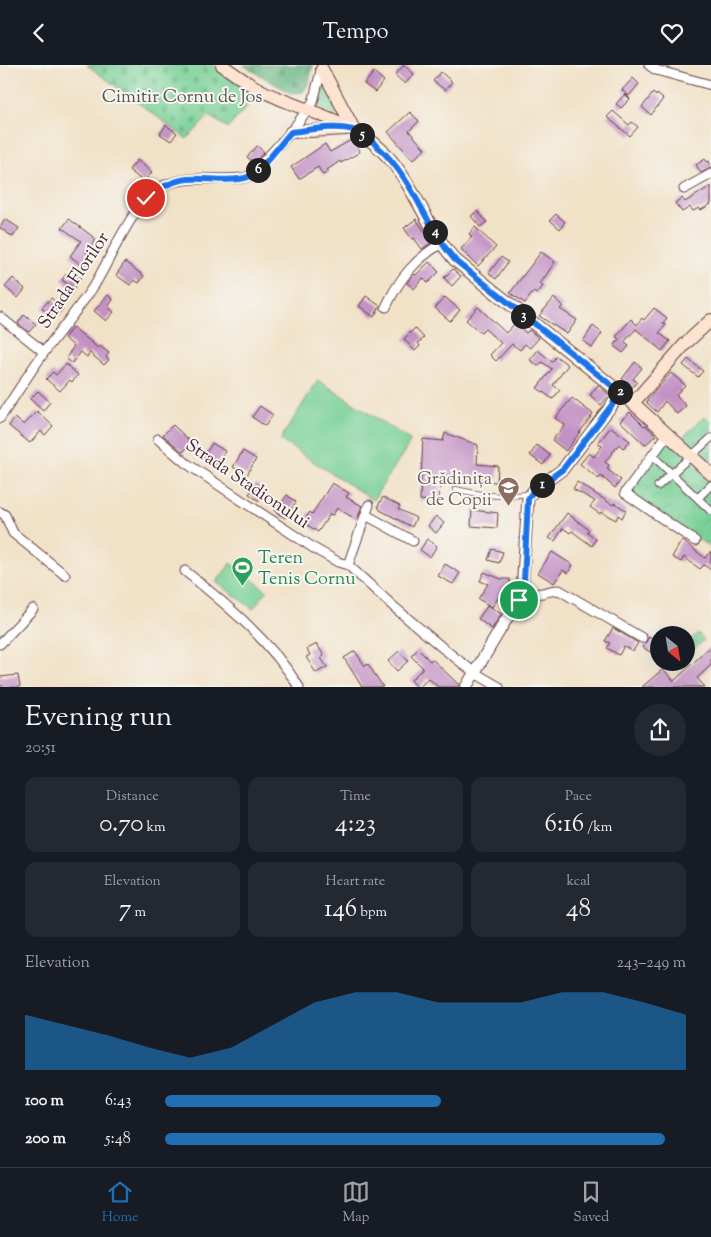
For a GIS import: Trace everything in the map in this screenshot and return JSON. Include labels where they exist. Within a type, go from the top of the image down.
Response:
[{"type":"main road","points":[[222,65],[263,92],[356,131],[375,144],[396,165],[442,243],[455,260],[633,403],[711,474]]},
{"type":"main road","points":[[322,67],[356,131]]},
{"type":"main road","points":[[291,132],[341,129],[356,131]]},
{"type":"main road","points":[[633,403],[681,349],[711,320]]},
{"type":"street","points":[[649,65],[656,70],[711,85]]},
{"type":"street","name":"Strada Florilor","points":[[0,418],[44,352],[91,289],[146,198],[173,182],[187,179],[238,179],[251,175],[291,132],[308,110],[316,95],[322,67]]},
{"type":"street","points":[[684,189],[711,174]]},
{"type":"street","points":[[386,307],[394,288],[406,272],[420,257],[442,243]]},
{"type":"street","points":[[0,317],[44,352]]},
{"type":"street","points":[[466,687],[522,593],[526,507],[530,494],[563,469],[621,393]]},
{"type":"street","points":[[668,434],[624,493],[695,541]]},
{"type":"street","name":"Strada Stadionului","points":[[158,439],[186,463],[238,498],[315,549],[338,562],[348,565],[394,607],[475,673],[499,687]]},
{"type":"street","points":[[658,486],[691,455],[710,441]]},
{"type":"street","points":[[654,457],[711,511]]},
{"type":"street","points":[[698,498],[711,485]]},
{"type":"street","points":[[348,565],[369,505]]},
{"type":"street","points":[[0,512],[5,515],[13,533],[66,575]]},
{"type":"street","points":[[366,515],[413,541]]},
{"type":"street","points":[[185,571],[219,599],[276,653],[299,687]]},
{"type":"street","points":[[522,593],[536,593],[550,589],[559,591],[642,638]]},
{"type":"street","points":[[0,644],[33,609]]},
{"type":"lane","points":[[455,489],[483,495],[508,497],[530,494]]},
{"type":"green space","name":"Cimitir Cornu de Jos","points":[[87,65],[213,65],[256,96],[228,128],[209,116],[187,139]]},
{"type":"green space","points":[[243,65],[313,65],[309,83],[303,92],[290,93]]},
{"type":"green space","points":[[324,81],[342,118],[322,109],[319,104]]},
{"type":"green space","points":[[318,380],[411,441],[373,500],[280,440]]},
{"type":"green space","points":[[705,416],[711,422],[711,469],[680,440]]},
{"type":"green space","points":[[667,437],[711,480],[711,548],[629,491]]},
{"type":"green space","name":"Teren Tenis Cornu","points":[[231,563],[267,591],[253,609],[216,582]]},
{"type":"green space","points":[[698,633],[704,640],[695,648],[695,636]]},
{"type":"building","points":[[404,65],[414,74],[405,84],[395,75]]},
{"type":"building","points":[[374,72],[384,81],[375,92],[364,84]]},
{"type":"building","points":[[441,72],[452,82],[445,90],[433,81]]},
{"type":"building","points":[[633,78],[639,84],[629,96],[622,90]]},
{"type":"building","points":[[653,93],[663,99],[651,115],[642,107]]},
{"type":"building","points":[[625,94],[630,99],[621,108],[616,104]]},
{"type":"building","points":[[613,111],[629,125],[632,122],[638,127],[630,136],[607,117]]},
{"type":"building","points":[[410,112],[419,121],[409,131],[425,149],[413,160],[388,132]]},
{"type":"building","points":[[166,125],[177,133],[171,141],[160,134]]},
{"type":"building","points":[[353,139],[360,152],[341,163],[340,161],[323,175],[318,167],[299,179],[291,167],[325,144],[330,152]]},
{"type":"building","points":[[257,146],[264,152],[254,163],[247,157]]},
{"type":"building","points":[[705,159],[707,162],[709,161],[711,168],[701,173],[696,165]]},
{"type":"building","points":[[137,160],[152,172],[144,182],[129,170]]},
{"type":"building","points":[[711,186],[711,204],[701,210],[699,208],[693,211],[690,207],[682,212],[675,203],[682,198],[685,202]]},
{"type":"building","points":[[477,211],[487,222],[480,227],[471,216]]},
{"type":"building","points":[[556,214],[565,222],[560,229],[550,220]]},
{"type":"building","points":[[5,219],[19,228],[13,237],[0,228]]},
{"type":"building","points":[[69,219],[96,239],[86,253],[91,256],[83,266],[70,256],[81,241],[62,228]]},
{"type":"building","points":[[416,219],[432,242],[422,249],[404,228]]},
{"type":"building","points":[[475,227],[496,247],[478,266],[461,249],[472,237],[469,234]]},
{"type":"building","points":[[541,252],[555,262],[540,284],[543,286],[537,294],[533,292],[525,303],[510,293]]},
{"type":"building","points":[[501,257],[508,262],[496,279],[489,273]]},
{"type":"building","points":[[125,262],[144,276],[139,283],[134,280],[130,285],[116,275]]},
{"type":"building","points":[[429,262],[439,272],[428,283],[423,278],[414,289],[407,283],[414,274],[416,275]]},
{"type":"building","points":[[453,269],[461,276],[452,286],[444,278]]},
{"type":"building","points":[[66,274],[72,278],[74,274],[81,278],[74,288],[62,280]]},
{"type":"building","points":[[13,278],[25,289],[18,298],[5,287]]},
{"type":"building","points":[[108,295],[113,300],[108,307],[114,312],[106,321],[94,311]]},
{"type":"building","points":[[366,296],[380,306],[374,317],[359,306]]},
{"type":"building","points":[[445,297],[460,310],[450,321],[435,308]]},
{"type":"building","points":[[51,298],[63,309],[54,319],[42,308]]},
{"type":"building","points":[[554,298],[563,306],[560,309],[577,320],[567,334],[539,316]]},
{"type":"building","points":[[478,307],[506,333],[515,323],[526,333],[529,330],[539,338],[530,348],[525,344],[520,350],[512,344],[496,361],[490,355],[501,343],[485,329],[481,333],[466,320]]},
{"type":"building","points":[[654,308],[667,318],[663,323],[666,325],[659,333],[670,341],[662,351],[636,329],[624,342],[629,346],[623,353],[614,346],[619,339],[616,337],[631,319],[637,325]]},
{"type":"building","points":[[24,315],[36,324],[29,332],[18,323]]},
{"type":"building","points":[[593,326],[602,333],[592,348],[583,341]]},
{"type":"building","points":[[73,327],[98,348],[100,346],[109,353],[106,357],[109,360],[104,365],[90,353],[87,357],[81,352],[72,363],[66,358],[74,346],[64,338]]},
{"type":"building","points":[[415,328],[424,338],[418,343],[420,346],[415,351],[404,339]]},
{"type":"building","points":[[538,350],[552,362],[556,356],[568,365],[553,385],[560,390],[553,399],[537,388],[552,369],[542,362],[538,366],[530,360]]},
{"type":"building","points":[[688,359],[703,371],[698,377],[683,365]]},
{"type":"building","points":[[635,362],[642,368],[633,379],[637,382],[632,388],[622,379]]},
{"type":"building","points":[[66,364],[78,375],[72,382],[70,380],[60,391],[46,379],[53,372],[56,375]]},
{"type":"building","points":[[671,373],[685,385],[676,395],[686,406],[677,414],[665,401],[657,412],[647,403],[647,400]]},
{"type":"building","points":[[598,385],[610,395],[601,405],[590,395]]},
{"type":"building","points":[[38,391],[50,402],[43,411],[30,399]]},
{"type":"building","points":[[572,398],[593,414],[566,451],[552,440],[565,425],[555,418]]},
{"type":"building","points":[[260,406],[273,415],[265,426],[252,417]]},
{"type":"building","points":[[37,411],[53,426],[45,435],[41,431],[30,443],[9,426],[15,418],[24,425]]},
{"type":"building","points":[[630,412],[656,435],[645,445],[620,421]]},
{"type":"building","points":[[173,425],[192,443],[183,452],[163,435]]},
{"type":"building","points":[[611,427],[630,441],[623,448],[619,444],[605,462],[609,465],[607,469],[621,480],[615,488],[601,476],[599,479],[580,464],[589,453],[594,457],[602,446],[598,443]]},
{"type":"building","points":[[445,433],[478,445],[477,464],[498,466],[497,482],[440,479],[439,502],[420,500],[423,439],[443,441]]},
{"type":"building","points":[[212,443],[225,451],[214,468],[202,460]]},
{"type":"building","points":[[537,445],[550,455],[543,465],[530,455]]},
{"type":"building","points":[[243,451],[256,459],[247,475],[233,467]]},
{"type":"building","points":[[577,482],[613,505],[614,503],[626,510],[622,518],[618,515],[616,520],[601,512],[600,514],[590,507],[595,501],[573,489]]},
{"type":"building","points":[[332,483],[349,493],[346,497],[362,506],[357,520],[337,508],[333,515],[330,514],[318,532],[303,522],[310,512],[312,514]]},
{"type":"building","points":[[256,484],[266,491],[259,501],[249,494]]},
{"type":"building","points":[[287,495],[296,502],[285,518],[275,511]]},
{"type":"building","points":[[383,497],[400,506],[398,509],[416,518],[412,527],[380,510],[378,506]]},
{"type":"building","points":[[472,510],[498,513],[497,528],[471,526]]},
{"type":"building","points":[[567,513],[589,530],[587,532],[596,539],[592,546],[572,531],[570,533],[563,528],[555,541],[549,538]]},
{"type":"building","points":[[436,516],[444,523],[436,533],[428,526]]},
{"type":"building","points":[[427,539],[437,546],[430,557],[420,550]]},
{"type":"building","points":[[682,540],[705,558],[711,551],[711,570],[704,565],[700,569],[684,557],[681,562],[672,557]]},
{"type":"building","points":[[492,549],[503,552],[499,563],[488,560]]},
{"type":"building","points":[[552,552],[573,565],[568,573],[563,570],[554,583],[538,573]]},
{"type":"building","points":[[445,564],[460,573],[453,584],[438,576]]},
{"type":"building","points":[[484,572],[501,579],[510,579],[510,587],[506,587],[492,607],[478,599],[488,584],[480,581]]},
{"type":"building","points":[[488,605],[501,614],[492,629],[478,619]]},
{"type":"building","points":[[613,628],[638,643],[633,651],[624,646],[619,655],[607,648],[610,643],[605,641]]},
{"type":"building","points":[[649,637],[650,638],[650,652],[643,647]]},
{"type":"building","points":[[317,644],[324,656],[321,658],[327,667],[316,673],[306,657],[310,655],[307,649]]},
{"type":"building","points":[[711,646],[711,665],[697,678],[705,687],[642,687],[661,671],[665,671],[674,681],[685,671],[695,671],[695,661]]},
{"type":"building","points":[[418,649],[430,661],[432,659],[459,687],[438,687],[428,678],[420,687],[417,687],[411,680],[423,668],[411,656]]},
{"type":"building","points":[[355,651],[365,666],[368,664],[383,687],[362,687],[344,658]]},
{"type":"building","points":[[399,651],[408,661],[397,671],[388,661]]},
{"type":"building","points":[[18,675],[20,687],[2,687],[0,685],[0,677]]},
{"type":"place","name":"Grădinița de Copii","points":[[508,507]]},
{"type":"place","name":"Teren Tenis Cornu","points":[[242,586]]},
{"type":"route","points":[[146,198],[173,182],[187,179],[238,179],[251,175],[258,170],[291,132],[326,129],[356,131],[375,144],[396,165],[448,253],[455,260],[621,393],[563,469],[530,494],[526,507],[524,582],[519,600]]}]
